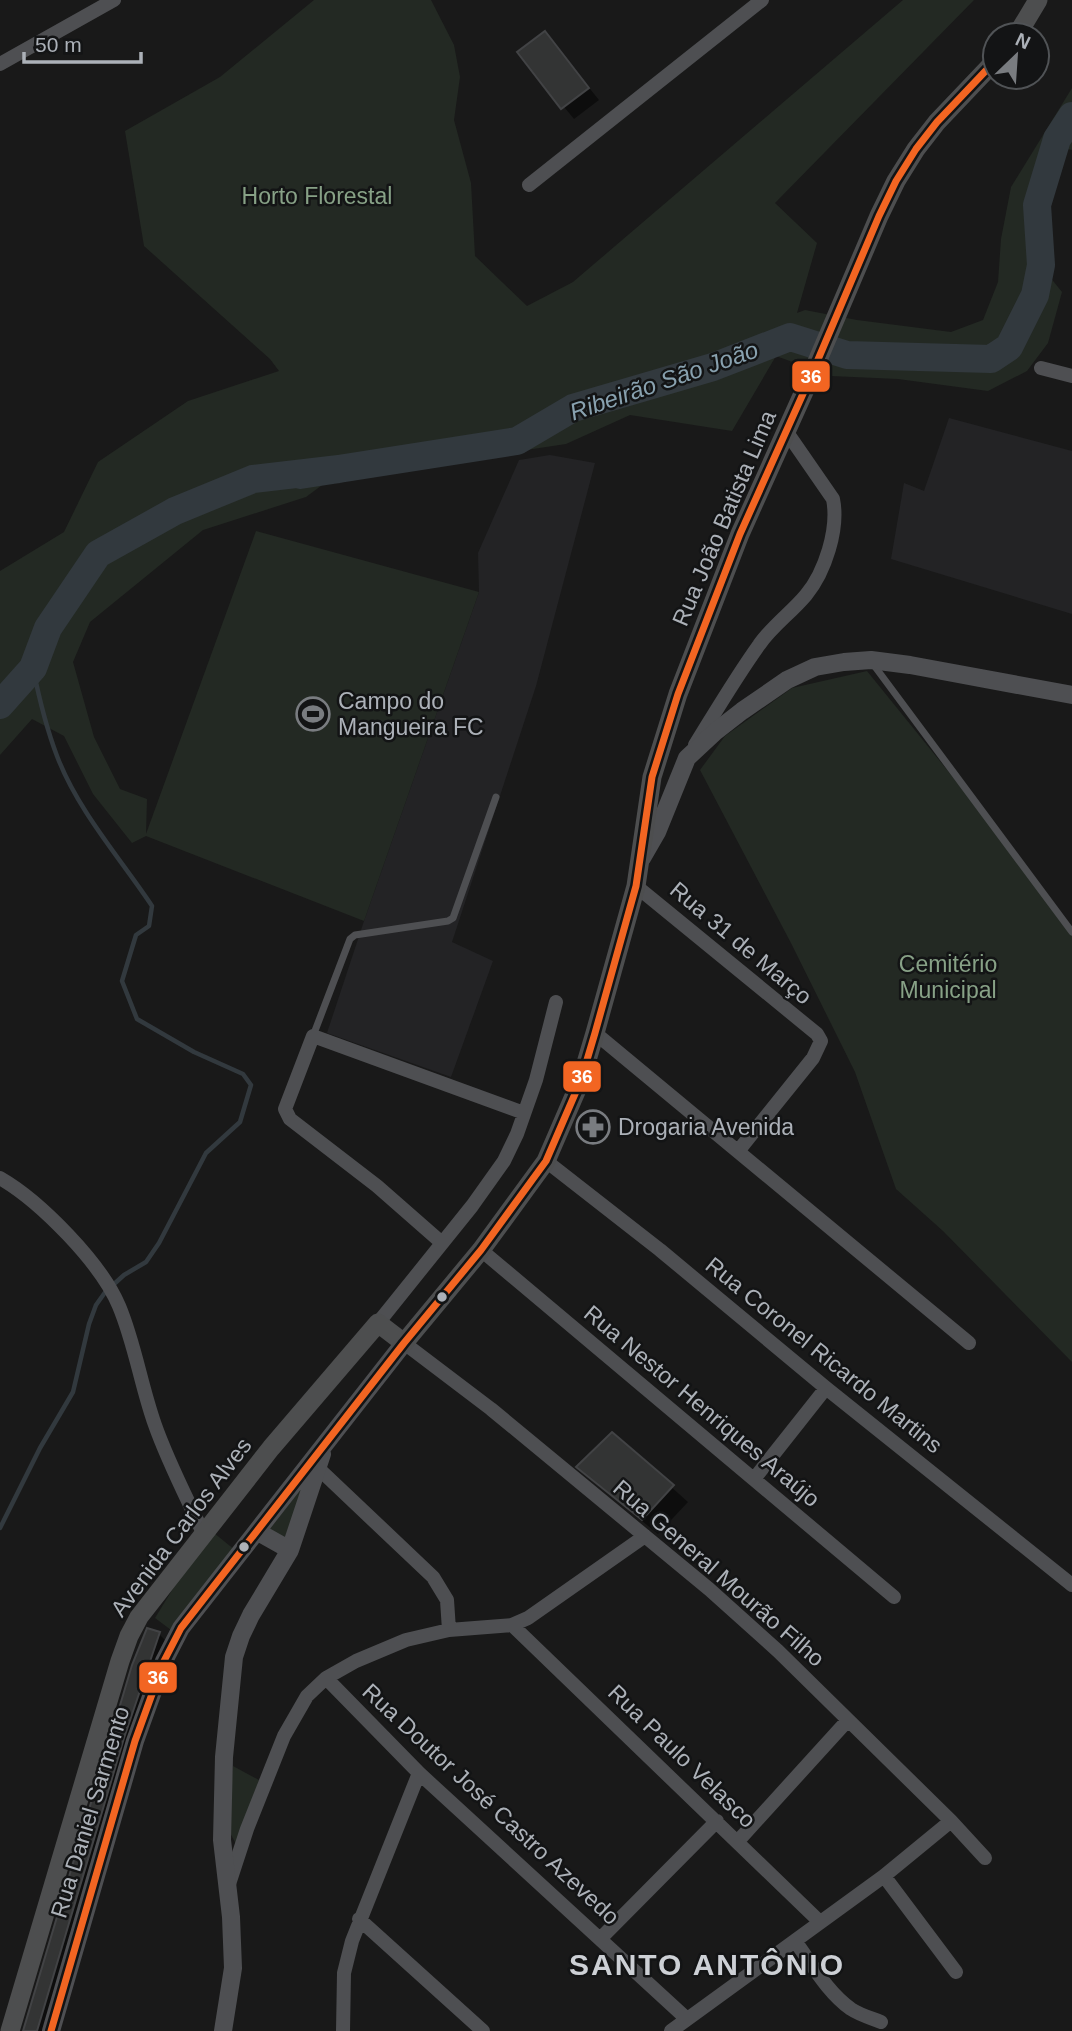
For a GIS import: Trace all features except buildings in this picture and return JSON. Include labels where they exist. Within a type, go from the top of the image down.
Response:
[{"type":"main road","points":[[1025,21],[1038,0]]},
{"type":"main road","name":"Rua João Batista Lima","points":[[404,1343],[481,1250],[547,1161],[581,1080],[636,886],[652,778],[682,682],[740,534],[879,216],[916,149],[981,75]]},
{"type":"main road","points":[[378,1323],[404,1343]]},
{"type":"main road","name":"Avenida Carlos Alves","points":[[10,2031],[63,1847],[129,1636],[139,1617],[203,1533],[271,1448],[378,1323]]},
{"type":"street","points":[[0,64],[114,0]]},
{"type":"street","points":[[529,185],[762,0]]},
{"type":"street","points":[[1041,368],[1072,376]]},
{"type":"street","points":[[642,858],[657,832],[687,758],[758,645],[815,583],[828,551],[835,511],[833,499],[786,432]]},
{"type":"street","points":[[687,758],[715,732],[787,680],[815,667],[844,662],[871,660],[937,669],[1072,695]]},
{"type":"street","name":"Rua 31 de Março","points":[[636,886],[817,1034],[821,1041],[813,1058],[738,1150]]},
{"type":"street","points":[[378,1323],[504,1161],[536,1080],[556,1002]]},
{"type":"street","points":[[595,1033],[969,1343]]},
{"type":"street","points":[[442,1243],[377,1186],[290,1119],[285,1109],[313,1036],[524,1113]]},
{"type":"street","name":"Rua Coronel Ricardo Martins","points":[[547,1161],[1072,1585]]},
{"type":"street","points":[[0,1178],[17,1188],[37,1206],[90,1259],[102,1276],[119,1307],[155,1427],[203,1533]]},
{"type":"street","name":"Rua Nestor Henriques Araújo","points":[[481,1250],[894,1597]]},
{"type":"street","points":[[223,2031],[233,1968],[222,1840],[223,1780],[234,1657],[240,1636],[290,1550],[326,1444],[404,1343]]},
{"type":"street","name":"Rua General Mourão Filho","points":[[404,1343],[491,1409],[746,1621],[985,1857]]},
{"type":"street","points":[[754,1479],[826,1388]]},
{"type":"street","name":"Rua Daniel Sarmento","points":[[51,2031],[135,1741],[164,1661],[181,1628],[326,1444]]},
{"type":"street","points":[[318,1468],[433,1577],[447,1601],[449,1630]]},
{"type":"street","points":[[258,1532],[290,1550]]},
{"type":"street","points":[[228,1886],[247,1829],[284,1736],[307,1696],[326,1678],[356,1661],[406,1640],[449,1630],[512,1625],[528,1618],[645,1535]]},
{"type":"street","name":"Rua Paulo Velasco","points":[[512,1625],[820,1922]]},
{"type":"street","name":"Rua Doutor José Castro Azevedo","points":[[326,1678],[419,1773],[687,2019]]},
{"type":"street","points":[[738,1841],[848,1720]]},
{"type":"street","points":[[343,2031],[344,1973],[359,1919],[419,1773]]},
{"type":"street","points":[[600,1939],[717,1821]]},
{"type":"street","points":[[671,2031],[884,1876],[951,1821]]},
{"type":"street","points":[[884,1876],[956,1972]]},
{"type":"street","points":[[359,1919],[483,2031]]},
{"type":"street","points":[[795,1941],[841,2000],[852,2010],[881,2022]]},
{"type":"lane","points":[[871,660],[1072,932]]},
{"type":"lane","points":[[313,1036],[346,946],[355,935],[448,921],[453,918],[496,797]]},
{"type":"shaded area","points":[[949,418],[1072,451],[1072,614],[891,559],[904,483],[924,491]]},
{"type":"shaded area","points":[[550,455],[595,463],[536,686],[452,942],[493,961],[451,1077],[327,1033],[479,592],[478,553],[519,460]]},
{"type":"green space","name":"Horto Florestal","points":[[314,0],[431,0],[454,45],[460,77],[454,120],[471,183],[475,256],[527,306],[573,282],[903,0],[974,0],[775,203],[817,243],[797,313],[805,310],[857,320],[951,332],[983,320],[998,282],[1001,239],[1011,187],[1072,88],[1072,150],[1063,148],[1037,205],[1041,266],[1062,292],[1048,343],[1027,371],[988,391],[898,379],[831,376],[776,356],[732,431],[630,415],[566,444],[329,480],[306,497],[203,530],[90,622],[73,662],[94,737],[120,789],[147,799],[146,834],[256,531],[479,592],[364,921],[146,836],[132,843],[93,794],[64,736],[32,719],[0,755],[0,571],[64,532],[98,462],[188,401],[279,371],[270,359],[144,246],[125,131],[220,77]]},
{"type":"green space","name":"Cemitério Municipal","points":[[867,671],[969,797],[1072,935],[1072,1362],[943,1231],[896,1189],[855,1072],[700,770],[725,736],[792,688]]},
{"type":"green space","points":[[312,1471],[290,1540],[270,1530],[269,1526]]},
{"type":"green space","points":[[214,1533],[235,1550],[175,1633],[155,1618],[185,1569]]},
{"type":"green space","points":[[233,1766],[259,1780],[236,1844],[227,1827]]},
{"type":"waterway","name":"Ribeirão São João","points":[[0,705],[33,668],[48,628],[98,554],[175,511],[253,479],[339,469],[300,475],[517,441],[573,408],[713,367],[790,337],[847,355],[991,359],[1009,347],[1035,295],[1041,265],[1037,205],[1057,139],[1072,116]]},
{"type":"waterway","points":[[33,668],[49,734],[66,776],[88,815],[152,906],[149,926],[136,935],[122,981],[137,1019],[194,1052],[243,1074],[251,1085],[240,1122],[206,1153],[159,1243],[146,1262],[113,1285]]},
{"type":"waterway","points":[[0,1528],[40,1448],[73,1392],[89,1324],[96,1305],[106,1291]]},
{"type":"transit line","name":"36","points":[[51,2031],[135,1741],[164,1661],[181,1628],[404,1343],[481,1250],[546,1161],[581,1080],[636,886],[652,777],[678,694],[740,534],[896,181],[937,122],[981,76]]},
{"type":"place","name":"Campo do Mangueira FC","points":[[313,714]]},
{"type":"place","name":"Drogaria Avenida","points":[[593,1127]]},
{"type":"district","name":"SANTO ANTÔNIO","points":[[707,1965]]}]
